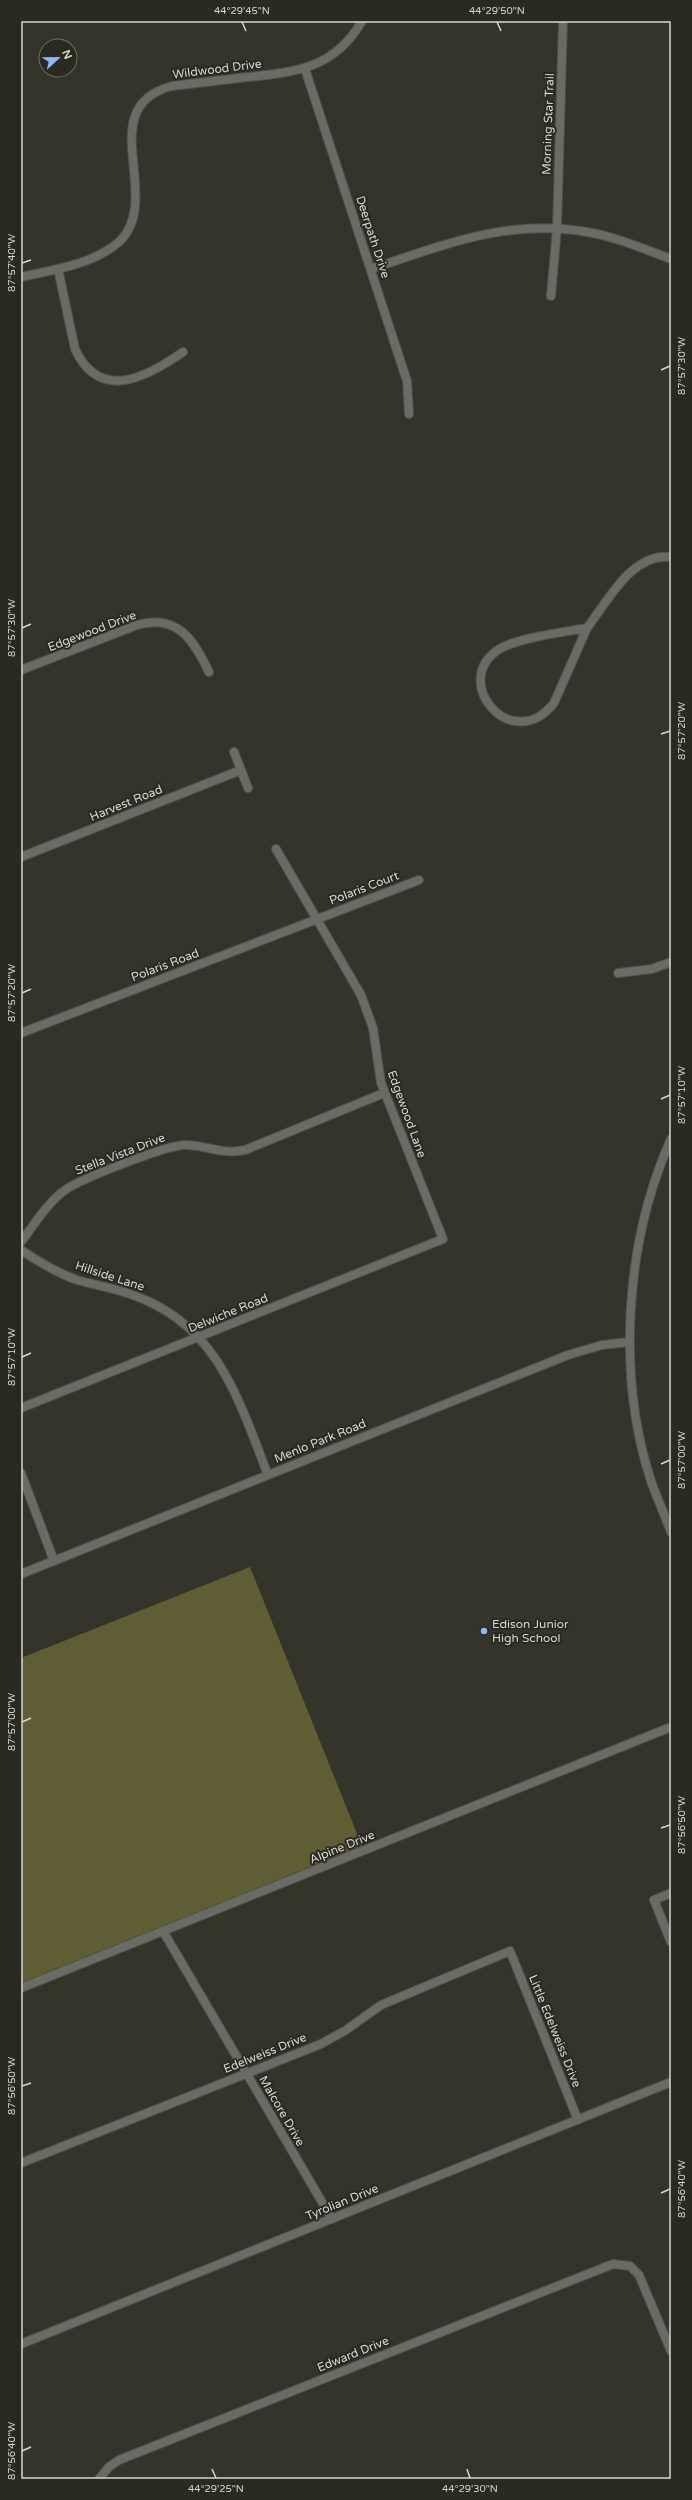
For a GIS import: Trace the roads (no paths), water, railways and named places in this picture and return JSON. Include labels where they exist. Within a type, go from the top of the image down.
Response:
[{"type":"street","name":"Wildwood Drive","points":[[21,277],[58,269],[103,253],[120,240],[131,223],[135,200],[132,126],[140,106],[148,97],[161,89],[172,86],[287,73],[305,69],[326,60],[338,51],[350,40],[362,21]]},
{"type":"street","name":"Morning Star Trail","points":[[551,296],[556,228],[563,21]]},
{"type":"street","name":"Deerpath Drive","points":[[305,69],[407,381],[409,414]]},
{"type":"street","points":[[371,269],[484,233],[510,229],[556,228],[614,239],[671,259]]},
{"type":"street","points":[[58,269],[76,349],[80,359],[92,372],[111,380],[131,380],[155,371],[183,352]]},
{"type":"street","points":[[587,628],[515,643],[498,650],[487,661],[481,684],[483,694],[491,708],[503,718],[520,722],[539,718],[548,711],[554,703],[587,628],[635,567],[652,557],[671,557]]},
{"type":"street","name":"Edgewood Drive","points":[[21,670],[137,625],[153,622],[173,626],[190,637],[198,648],[209,672]]},
{"type":"street","points":[[234,752],[248,788]]},
{"type":"street","name":"Harvest Road","points":[[21,857],[241,770]]},
{"type":"street","name":"Edgewood Lane","points":[[276,849],[369,1011],[373,1028],[377,1064],[384,1093],[443,1239]]},
{"type":"street","name":"Polaris Court","points":[[317,919],[419,880]]},
{"type":"street","name":"Polaris Road","points":[[21,1033],[317,919]]},
{"type":"street","points":[[618,973],[652,969],[671,962]]},
{"type":"street","name":"Stella Vista Drive","points":[[21,1242],[56,1198],[74,1184],[174,1146],[195,1146],[223,1152],[245,1150],[384,1093]]},
{"type":"street","points":[[671,1139],[654,1183],[638,1249],[633,1282],[630,1342],[636,1410],[644,1451],[652,1483],[671,1532]]},
{"type":"street","name":"Delwiche Road","points":[[21,1408],[443,1239]]},
{"type":"street","name":"Hillside Lane","points":[[21,1250],[57,1272],[78,1280],[127,1292],[151,1303],[174,1317],[198,1337],[214,1355],[233,1387],[268,1475]]},
{"type":"street","name":"Menlo Park Road","points":[[21,1574],[568,1355],[602,1345],[630,1342]]},
{"type":"street","points":[[21,1473],[54,1561]]},
{"type":"street","name":"Alpine Drive","points":[[21,1988],[671,1727]]},
{"type":"street","points":[[671,1893],[654,1900],[671,1942]]},
{"type":"street","name":"Malcore Drive","points":[[163,1932],[332,2219]]},
{"type":"street","name":"Edelweiss Drive","points":[[21,2163],[333,2038],[381,2005],[510,1951]]},
{"type":"street","name":"Little Edelweiss Drive","points":[[510,1951],[578,2120]]},
{"type":"street","name":"Tyrolian Drive","points":[[21,2344],[671,2082]]},
{"type":"street","name":"Edward Drive","points":[[99,2479],[109,2467],[119,2460],[610,2265],[622,2264],[635,2270],[641,2278],[671,2351]]},
{"type":"place","name":"Edison Junior High School","points":[[484,1631]]}]
